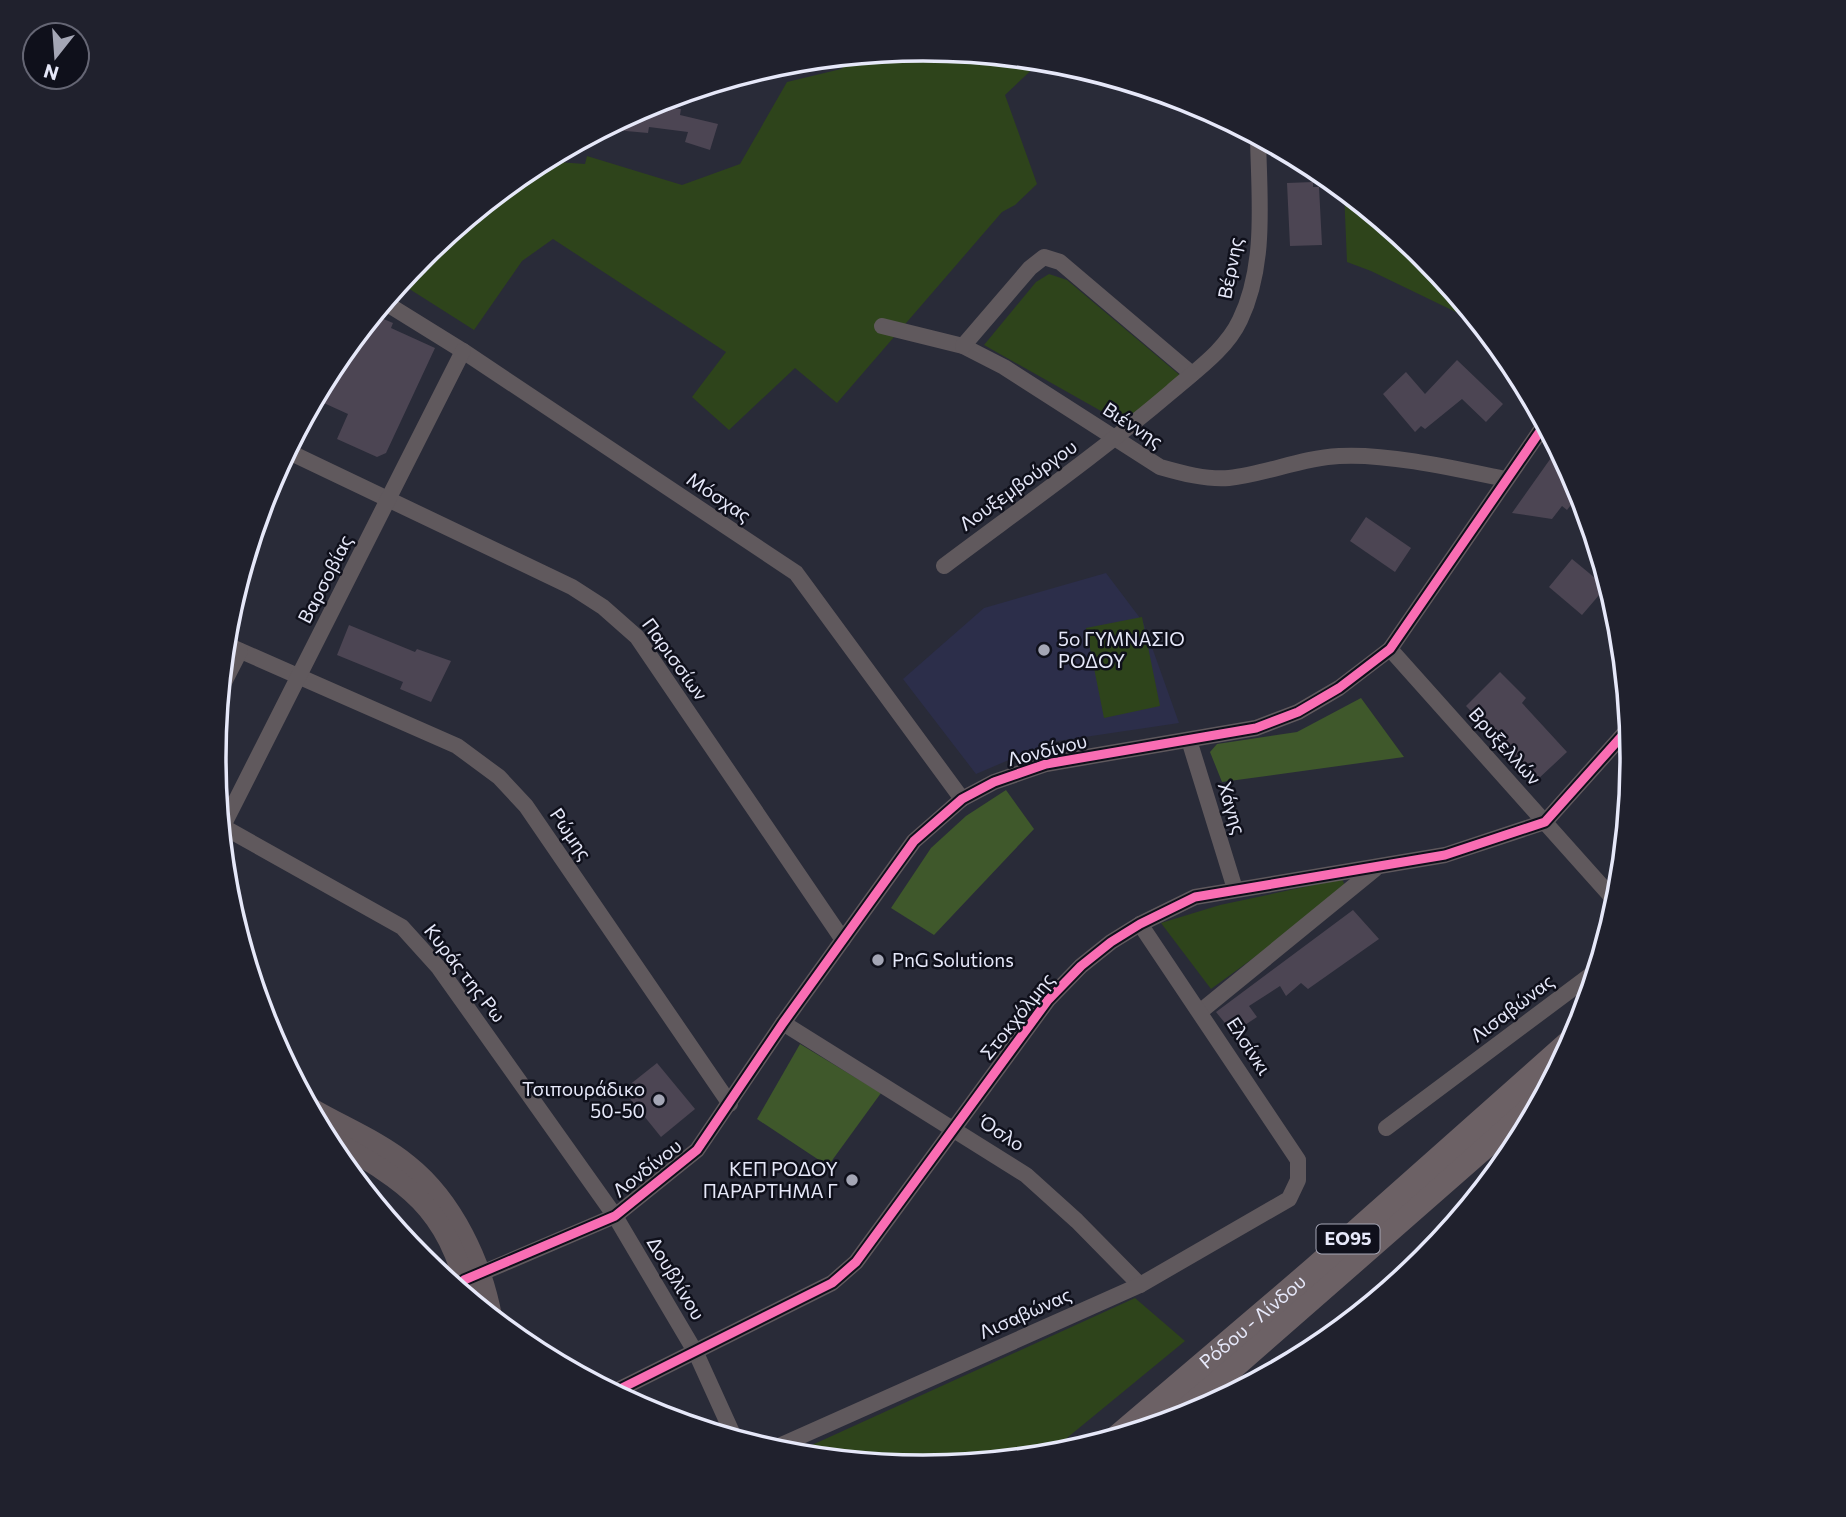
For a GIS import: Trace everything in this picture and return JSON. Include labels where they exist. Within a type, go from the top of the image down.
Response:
[{"type":"main road","name":"Ρόδου - Λίνδου","points":[[1133,1423],[1315,1268],[1553,1057]]},
{"type":"main road","name":"Ρόδου - Λίνδου","points":[[1196,1400],[1522,1116]]},
{"type":"main road","points":[[325,1117],[407,1164],[429,1185],[449,1212],[471,1284]]},
{"type":"main road","points":[[343,1146],[411,1188],[440,1225],[471,1284]]},
{"type":"street","name":"Βέρνης","points":[[1117,438],[1224,344],[1240,321],[1250,292],[1258,251],[1258,147]]},
{"type":"street","points":[[963,346],[1030,268],[1044,257],[1060,262],[1192,374]]},
{"type":"street","name":"Μόσχας","points":[[392,307],[463,351],[796,573],[962,799]]},
{"type":"street","name":"Βιέννης","points":[[882,326],[963,346],[1004,367],[1160,467],[1226,479],[1302,461],[1342,456],[1430,464],[1504,479]]},
{"type":"street","name":"Βαρσοβίας","points":[[228,814],[463,351]]},
{"type":"street","name":"Λονδίνου","points":[[471,1284],[615,1216],[697,1150],[783,1023],[914,841],[962,799],[994,782],[1046,764],[1256,728],[1298,712],[1339,688],[1390,649],[1504,479],[1539,432]]},
{"type":"street","name":"Λουξεμβούργου","points":[[944,566],[1117,438]]},
{"type":"street","name":"Παρισσίων","points":[[296,455],[572,587],[603,607],[637,637],[843,940]]},
{"type":"street","name":"Ρώμης","points":[[235,649],[457,746],[499,777],[526,806],[730,1104]]},
{"type":"street","name":"Βρυξελλών","points":[[1390,649],[1607,892]]},
{"type":"street","points":[[232,666],[240,651]]},
{"type":"street","name":"Στοκχόλμης","points":[[623,1388],[832,1283],[856,1262],[953,1126],[1048,1000],[1082,966],[1140,923],[1195,897],[1375,869],[1445,855],[1545,822],[1620,739]]},
{"type":"street","name":"Χάγης","points":[[1189,740],[1235,889]]},
{"type":"street","name":"Κυράς της Ρω","points":[[230,830],[402,927],[439,968],[615,1216]]},
{"type":"street","points":[[1201,1011],[1375,869]]},
{"type":"street","name":"Ελσίνκι","points":[[1140,923],[1298,1160],[1298,1180],[1289,1199]]},
{"type":"street","name":"Λισαβώνας","points":[[1386,1128],[1584,980]]},
{"type":"street","name":"Όσλο","points":[[783,1023],[953,1126],[1026,1175],[1140,1284]]},
{"type":"street","name":"Λισαβώνας","points":[[788,1442],[1140,1284],[1289,1199]]},
{"type":"street","name":"Δουβλίνου","points":[[615,1216],[696,1353],[730,1428]]},
{"type":"shaded area","name":"5ο ΓΥΜΝΑΣΙΟ ΡΟΔΟΥ","points":[[1106,573],[1143,622],[1179,723],[1051,742],[976,774],[903,679],[984,608]]},
{"type":"green space","points":[[923,61],[1031,70],[1005,95],[1037,184],[1015,205],[1002,212],[837,403],[795,368],[729,430],[692,397],[726,352],[553,239],[522,261],[474,330],[409,288],[463,234],[499,205],[562,162],[585,164],[587,156],[682,185],[740,164],[787,82],[845,66]]},
{"type":"green space","points":[[1345,203],[1416,265],[1459,314],[1371,271],[1347,262]]},
{"type":"green space","points":[[1049,274],[1067,280],[1182,377],[1124,424],[984,345],[1036,282]]},
{"type":"green space","points":[[1142,617],[1160,706],[1104,718],[1086,628]]},
{"type":"green space","points":[[1361,698],[1404,757],[1222,782],[1210,752],[1217,744],[1297,732]]},
{"type":"green space","points":[[1006,790],[1034,829],[934,935],[891,908],[931,848],[966,816]]},
{"type":"green space","points":[[1342,879],[1347,890],[1211,989],[1161,923],[1220,905]]},
{"type":"green space","points":[[800,1044],[881,1093],[828,1166],[757,1119]]},
{"type":"green space","points":[[1135,1298],[1185,1341],[1063,1441],[1014,1450],[923,1456],[810,1446]]},
{"type":"building","points":[[672,108],[681,109],[680,115],[718,124],[710,150],[685,142],[688,132],[649,127],[648,133],[620,130]]},
{"type":"building","points":[[1313,182],[1313,187],[1319,187],[1322,245],[1290,246],[1287,183]]},
{"type":"building","points":[[383,319],[393,323],[391,328],[435,348],[386,453],[377,457],[337,439],[348,414],[323,403],[343,371]]},
{"type":"building","points":[[1457,360],[1503,404],[1486,422],[1462,399],[1425,429],[1421,426],[1415,432],[1383,394],[1406,372],[1425,394]]},
{"type":"building","points":[[1551,457],[1572,504],[1567,510],[1562,506],[1552,519],[1512,513]]},
{"type":"building","points":[[1366,517],[1411,548],[1395,572],[1350,541]]},
{"type":"building","points":[[1572,559],[1596,579],[1600,594],[1582,615],[1549,587]]},
{"type":"building","points":[[349,625],[415,652],[417,649],[451,661],[431,702],[400,689],[403,682],[337,655]]},
{"type":"building","points":[[1500,672],[1526,698],[1522,703],[1567,752],[1537,780],[1466,706]]},
{"type":"building","points":[[1353,910],[1379,939],[1308,989],[1301,983],[1286,996],[1280,986],[1249,1006],[1257,1017],[1233,1033],[1216,1012]]},
{"type":"building","name":"Τσιπουράδικο 50-50","points":[[657,1063],[695,1109],[661,1137],[623,1090]]},
{"type":"cycle path","points":[[464,1280],[615,1216],[697,1150],[783,1023],[914,841],[962,799],[994,782],[1046,764],[1256,728],[1298,712],[1339,688],[1390,649],[1539,433]]},
{"type":"cycle path","points":[[623,1388],[832,1283],[856,1262],[1048,1000],[1081,966],[1111,942],[1140,924],[1195,897],[1445,855],[1545,822],[1620,739]]},
{"type":"place","name":"5ο ΓΥΜΝΑΣΙΟ ΡΟΔΟΥ","points":[[1044,650]]},
{"type":"place","name":"PnG Solutions","points":[[878,960]]},
{"type":"place","name":"Τσιπουράδικο 50-50","points":[[659,1100]]},
{"type":"place","name":"ΚΕΠ ΡΟΔΟΥ ΠΑΡΑΡΤΗΜΑ Γ","points":[[852,1180]]}]
